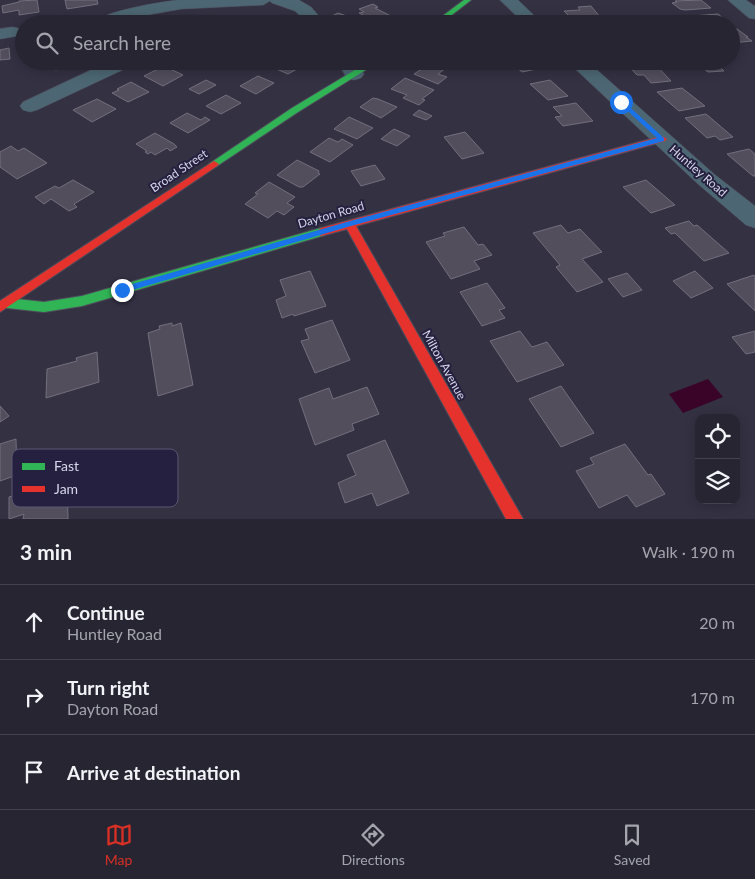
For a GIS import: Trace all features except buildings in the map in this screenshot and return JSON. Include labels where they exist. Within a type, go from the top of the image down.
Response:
[{"type":"street","points":[[224,15],[255,0]]},
{"type":"street","points":[[123,15],[147,9],[187,4],[263,0]]},
{"type":"street","points":[[278,0],[298,5],[306,9],[311,15]]},
{"type":"street","points":[[447,15],[468,0]]},
{"type":"street","points":[[508,0],[525,15]]},
{"type":"street","points":[[740,0],[755,14]]},
{"type":"street","points":[[30,106],[107,70]]},
{"type":"street","name":"Broad Street","points":[[3,305],[295,110],[347,70]]},
{"type":"street","name":"Huntley Road","points":[[586,70],[706,179],[755,219]]},
{"type":"street","name":"Dayton Road","points":[[3,305],[46,308],[82,301],[350,224],[662,139]]},
{"type":"street","name":"Milton Avenue","points":[[350,224],[514,519]]},
{"type":"shaded area","points":[[708,379],[723,397],[683,413],[669,394]]},
{"type":"traffic: fast","points":[[447,15],[468,0]]},
{"type":"traffic: fast","points":[[214,164],[295,110],[361,70]]},
{"type":"traffic: fast","points":[[7,303],[44,307],[82,301],[321,232]]},
{"type":"traffic: jam","points":[[321,232],[662,139]]},
{"type":"traffic: jam","points":[[0,307],[214,164]]},
{"type":"traffic: jam","points":[[350,224],[515,519]]},
{"type":"route","points":[[122,290],[350,224],[662,139],[621,102]]}]
